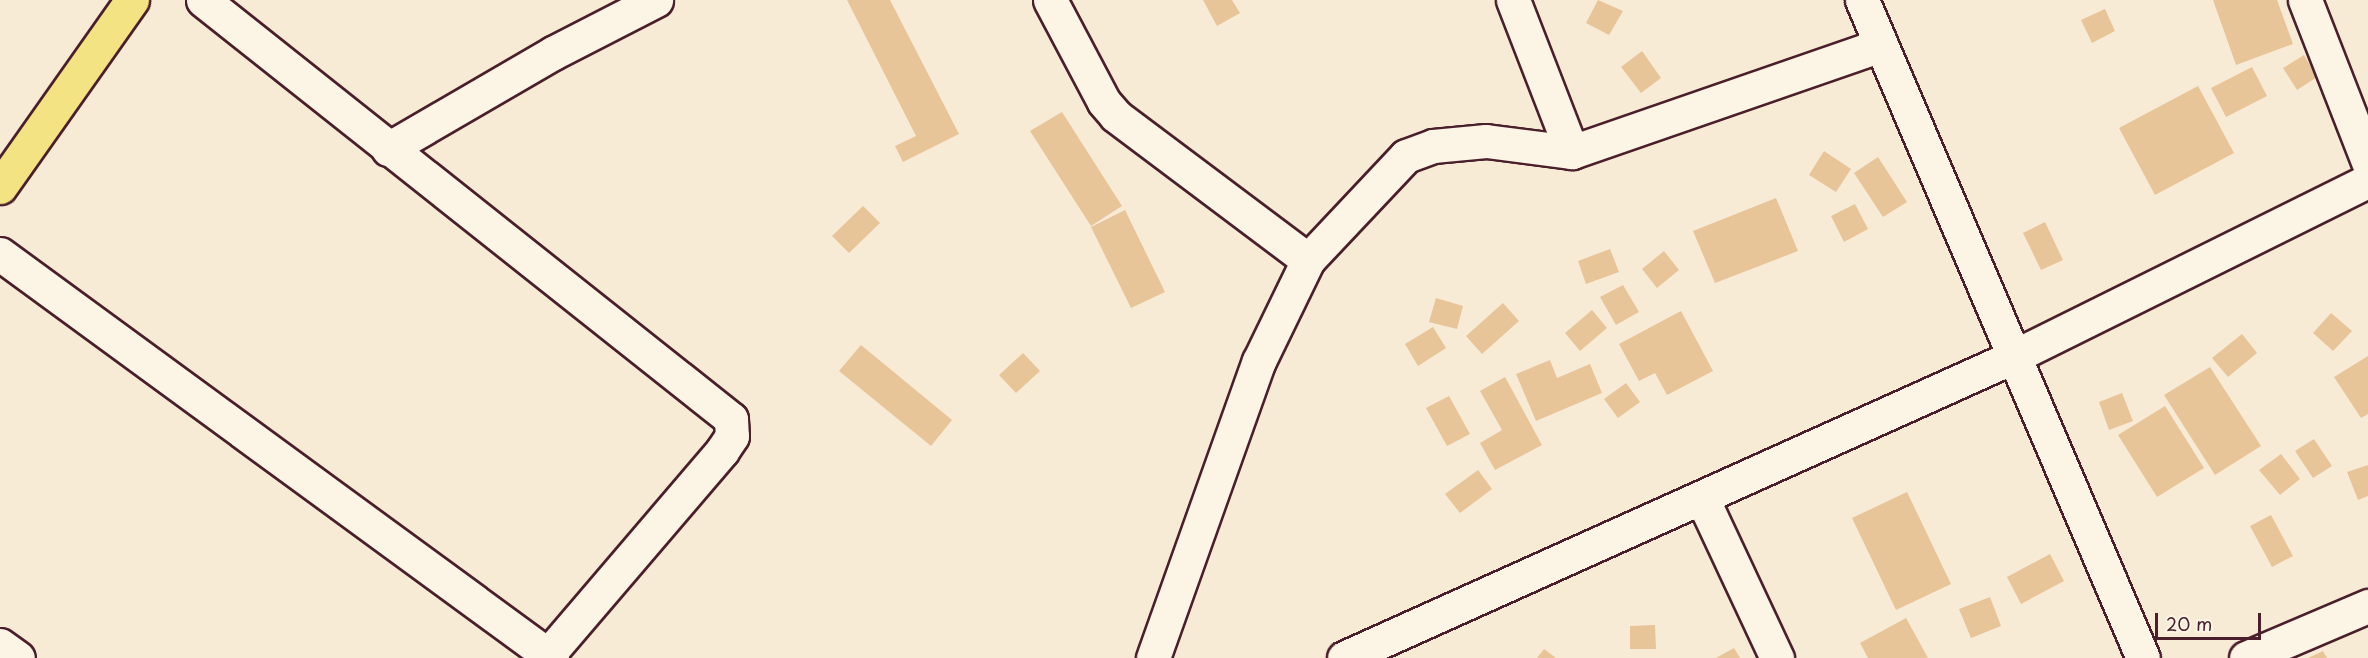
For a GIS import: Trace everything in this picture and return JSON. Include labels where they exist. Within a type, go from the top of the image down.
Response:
[{"type":"main road","points":[[0,187],[132,0]]},
{"type":"street","points":[[0,254],[548,657],[718,456],[732,436],[732,424],[728,416],[388,149],[203,0]]},
{"type":"street","points":[[388,149],[656,0]]},
{"type":"street","points":[[1050,0],[1104,102],[1116,116],[1308,260]]},
{"type":"street","points":[[1513,0],[1572,152]]},
{"type":"street","points":[[1862,0],[2144,658]]},
{"type":"street","points":[[2305,0],[2368,162]]},
{"type":"street","points":[[1153,658],[1259,360],[1308,260],[1406,156],[1419,149],[1486,141],[1572,152],[1881,45]]},
{"type":"street","points":[[1344,658],[2015,356],[2368,180]]},
{"type":"street","points":[[1702,498],[1778,658]]},
{"type":"street","points":[[2246,658],[2368,606]]},
{"type":"street","points":[[0,645],[18,658]]},
{"type":"building","points":[[847,0],[890,0],[959,134],[903,162],[895,146],[916,136]]},
{"type":"building","points":[[1203,0],[1232,0],[1240,13],[1217,26]]},
{"type":"building","points":[[1598,0],[1623,11],[1609,35],[1586,23]]},
{"type":"building","points":[[2213,0],[2277,0],[2293,44],[2236,65]]},
{"type":"building","points":[[2105,9],[2115,31],[2092,43],[2081,20]]},
{"type":"building","points":[[1642,51],[1661,78],[1641,93],[1621,67]]},
{"type":"building","points":[[2304,55],[2317,77],[2297,90],[2283,68]]},
{"type":"building","points":[[2252,67],[2267,96],[2226,117],[2211,88]]},
{"type":"building","points":[[2198,86],[2234,153],[2155,195],[2119,128]]},
{"type":"building","points":[[1062,112],[1122,206],[1091,226],[1030,131]]},
{"type":"building","points":[[1824,151],[1851,169],[1836,192],[1809,175]]},
{"type":"building","points":[[1878,157],[1907,202],[1883,217],[1854,173]]},
{"type":"building","points":[[1776,198],[1798,251],[1715,283],[1693,231]]},
{"type":"building","points":[[1855,204],[1868,229],[1844,242],[1831,216]]},
{"type":"building","points":[[863,206],[880,223],[849,253],[832,236]]},
{"type":"building","points":[[1125,210],[1165,292],[1131,308],[1091,227]]},
{"type":"building","points":[[2045,222],[2063,260],[2041,270],[2023,233]]},
{"type":"building","points":[[1610,249],[1619,272],[1586,284],[1578,261]]},
{"type":"building","points":[[1664,251],[1679,270],[1657,288],[1642,269]]},
{"type":"building","points":[[1623,285],[1639,312],[1616,325],[1600,297]]},
{"type":"building","points":[[1436,298],[1463,306],[1457,329],[1429,322]]},
{"type":"building","points":[[1503,303],[1519,321],[1482,354],[1466,336]]},
{"type":"building","points":[[1592,310],[1607,328],[1580,351],[1565,333]]},
{"type":"building","points":[[1681,311],[1713,371],[1667,395],[1655,373],[1639,381],[1619,344]]},
{"type":"building","points":[[2331,313],[2352,331],[2333,351],[2313,333]]},
{"type":"building","points":[[1433,327],[1446,348],[1418,366],[1405,344]]},
{"type":"building","points":[[2242,334],[2257,353],[2228,377],[2212,358]]},
{"type":"building","points":[[861,345],[952,420],[931,446],[839,371]]},
{"type":"building","points":[[1023,353],[1040,371],[1016,393],[999,375]]},
{"type":"building","points":[[2368,356],[2368,414],[2361,418],[2334,377]]},
{"type":"building","points":[[1550,360],[1557,378],[1590,364],[1602,393],[1536,421],[1516,374]]},
{"type":"building","points":[[2210,367],[2261,446],[2215,475],[2164,395]]},
{"type":"building","points":[[1505,377],[1542,445],[1495,470],[1480,443],[1502,430],[1480,391]]},
{"type":"building","points":[[1626,383],[1640,402],[1618,418],[1604,399]]},
{"type":"building","points":[[2122,393],[2133,421],[2109,430],[2099,402]]},
{"type":"building","points":[[1449,396],[1470,434],[1447,446],[1426,408]]},
{"type":"building","points":[[2165,406],[2204,468],[2157,497],[2118,435]]},
{"type":"building","points":[[2314,439],[2332,466],[2313,478],[2295,451]]},
{"type":"building","points":[[2281,454],[2300,479],[2280,495],[2259,470]]},
{"type":"building","points":[[2368,465],[2368,496],[2358,500],[2347,472]]},
{"type":"building","points":[[1478,470],[1492,489],[1460,513],[1445,494]]},
{"type":"building","points":[[1907,492],[1951,584],[1896,610],[1852,518]]},
{"type":"building","points":[[2271,515],[2293,556],[2272,567],[2250,526]]},
{"type":"building","points":[[2050,554],[2064,581],[2021,604],[2007,577]]},
{"type":"building","points":[[1990,597],[2001,626],[1971,638],[1959,609]]},
{"type":"building","points":[[1906,618],[1928,658],[1868,658],[1860,643]]},
{"type":"building","points":[[1655,625],[1656,649],[1630,649],[1630,626]]},
{"type":"building","points":[[1734,648],[1740,658],[1716,658]]},
{"type":"building","points":[[1544,649],[1556,658],[1537,658]]},
{"type":"building","points":[[2323,651],[2327,658],[2308,658]]}]
